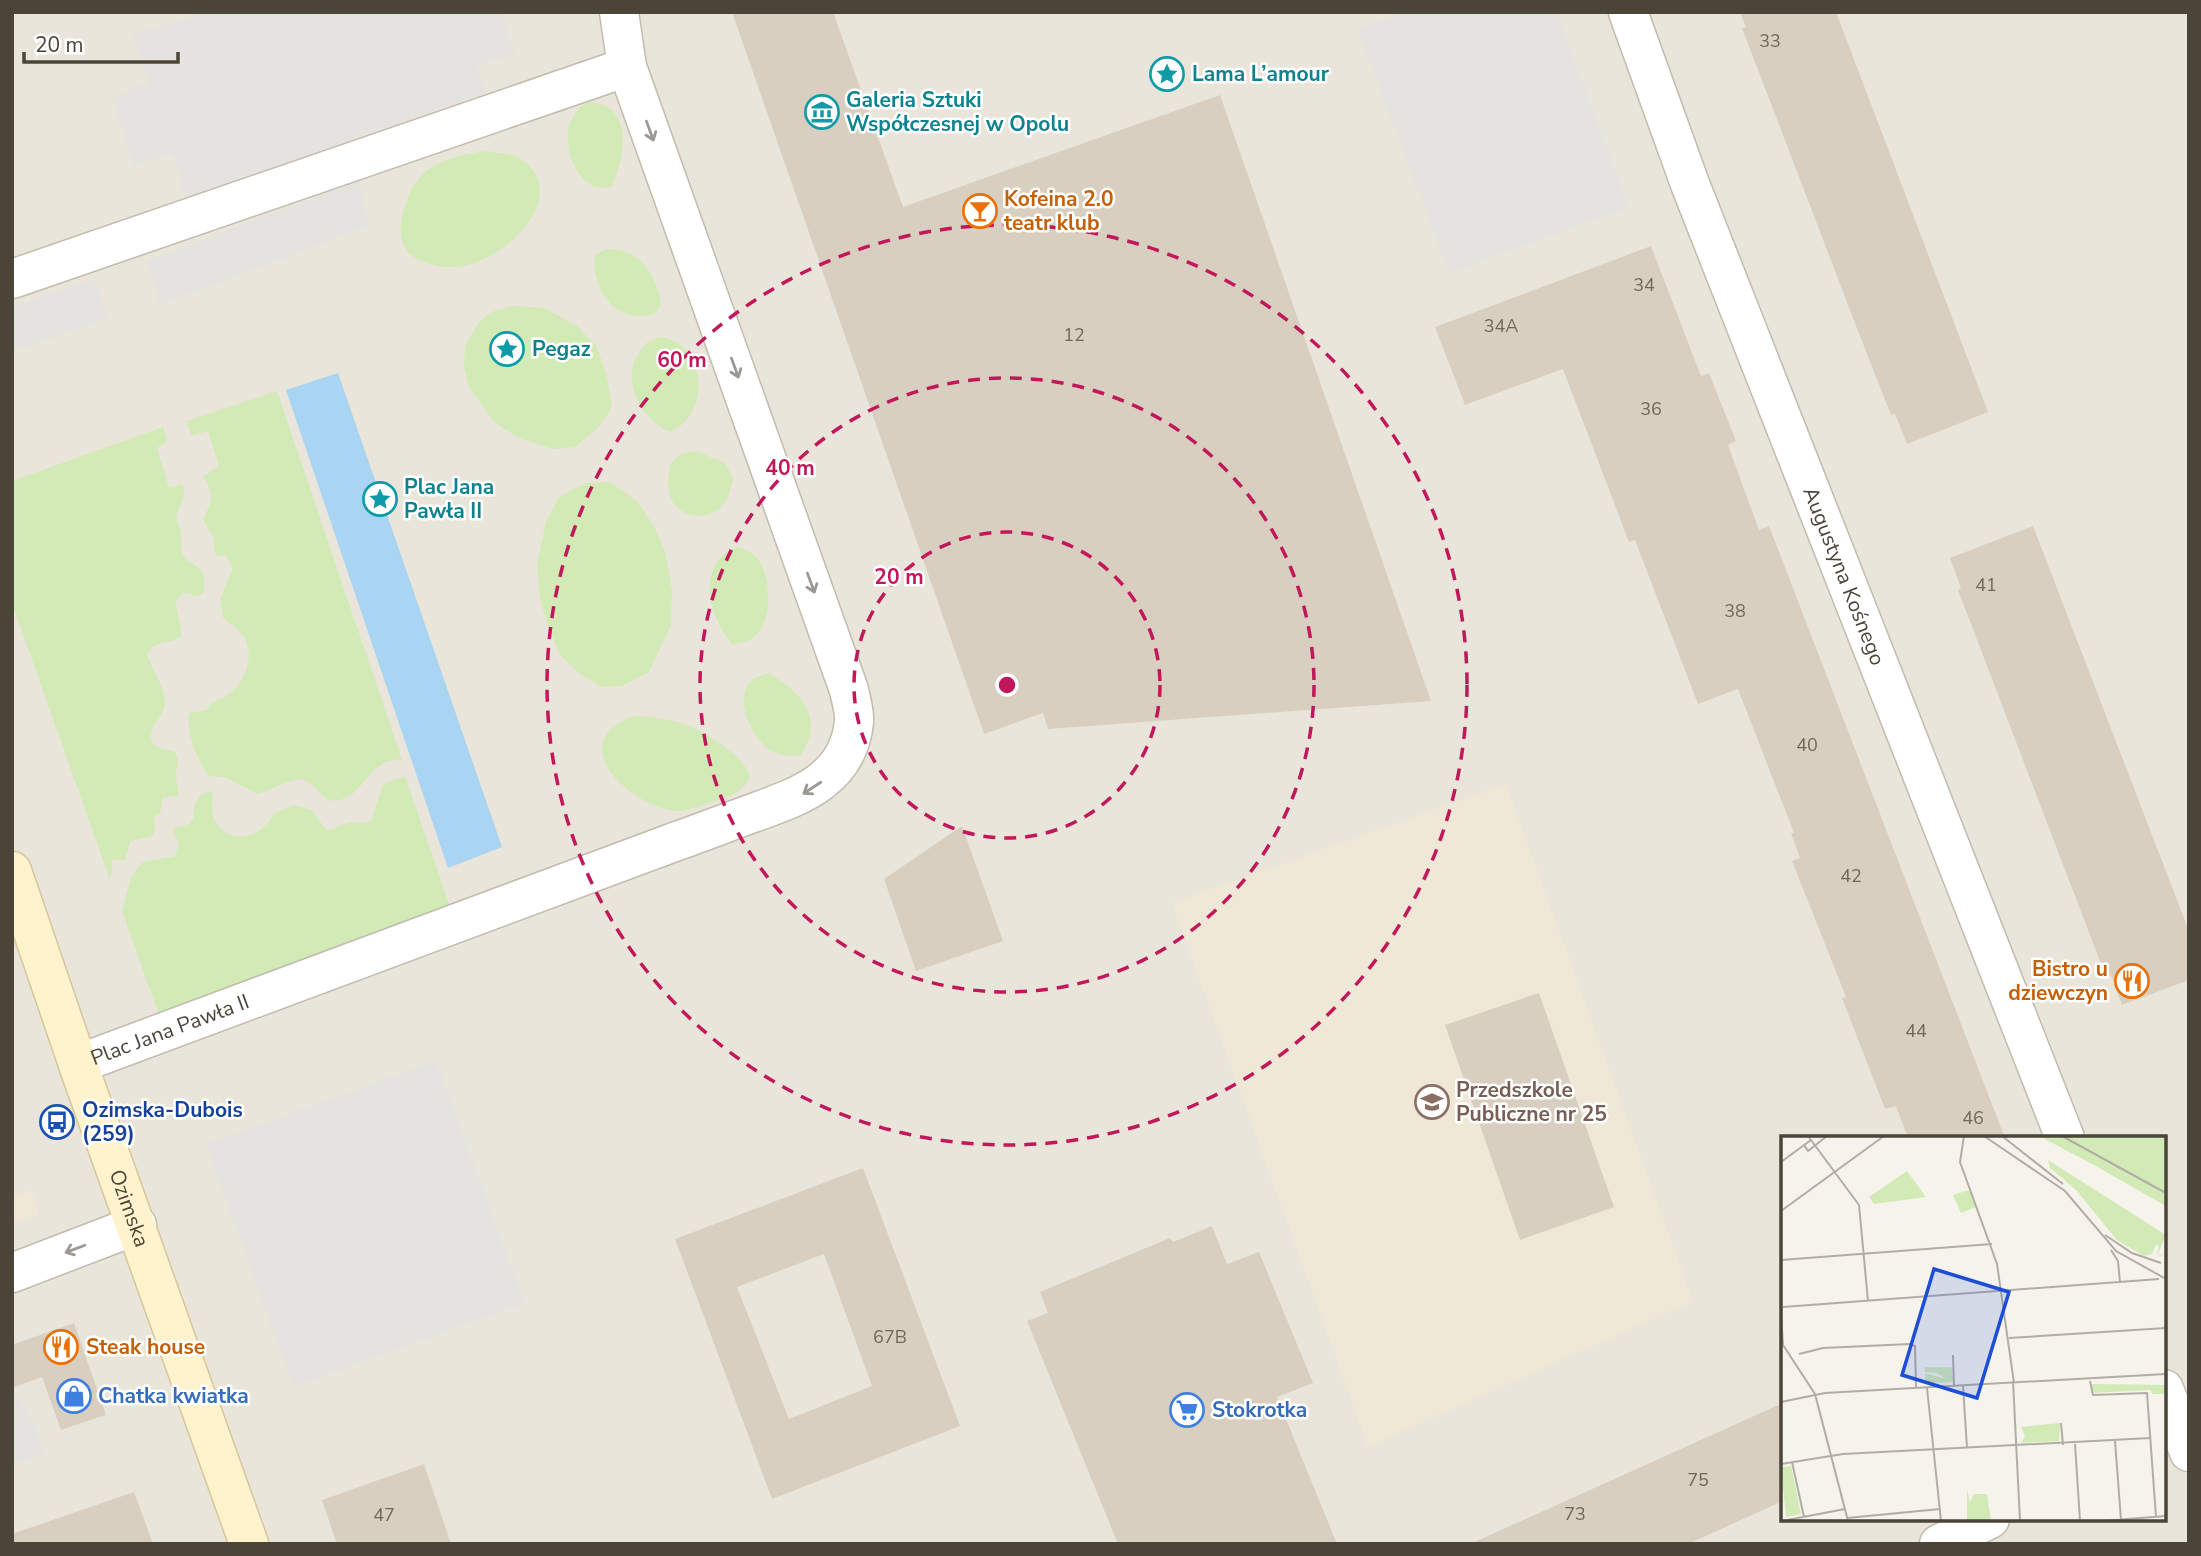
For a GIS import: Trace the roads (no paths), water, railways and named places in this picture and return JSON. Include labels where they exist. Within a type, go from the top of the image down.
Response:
[{"type":"main road","name":"Ozimska","points":[[12,871],[249,1544]]},
{"type":"street","name":"Plac Jana Pawła II","points":[[79,1064],[798,796],[824,780],[839,764],[849,746],[854,720],[849,690],[627,67],[619,12]]},
{"type":"street","name":"Augustyna Kośnego","points":[[1628,12],[1690,184],[2064,1136]]},
{"type":"street","points":[[12,279],[627,67]]},
{"type":"street","points":[[12,1273],[137,1225]]},
{"type":"street","points":[[2166,1394],[2180,1433]]},
{"type":"street","points":[[1939,1544],[1986,1521]]},
{"type":"water","points":[[338,373],[502,847],[448,868],[286,390]]},
{"type":"place","name":"Lama L’amour","points":[[1167,74]]},
{"type":"place","name":"Galeria Sztuki Współczesnej w Opolu","points":[[822,112]]},
{"type":"place","name":"Kofeina 2.0 teatr klub","points":[[980,211]]},
{"type":"place","name":"Pegaz","points":[[507,349]]},
{"type":"place","name":"Plac Jana Pawła II","points":[[380,499]]},
{"type":"place","name":"Bistro u dziewczyn","points":[[2132,981]]},
{"type":"place","name":"Przedszkole Publiczne nr 25","points":[[1432,1102]]},
{"type":"place","name":"Ozimska-Dubois (259)","points":[[57,1122]]},
{"type":"place","name":"Steak house","points":[[61,1347]]},
{"type":"place","name":"Chatka kwiatka","points":[[74,1396]]},
{"type":"place","name":"Stokrotka","points":[[1187,1410]]}]
